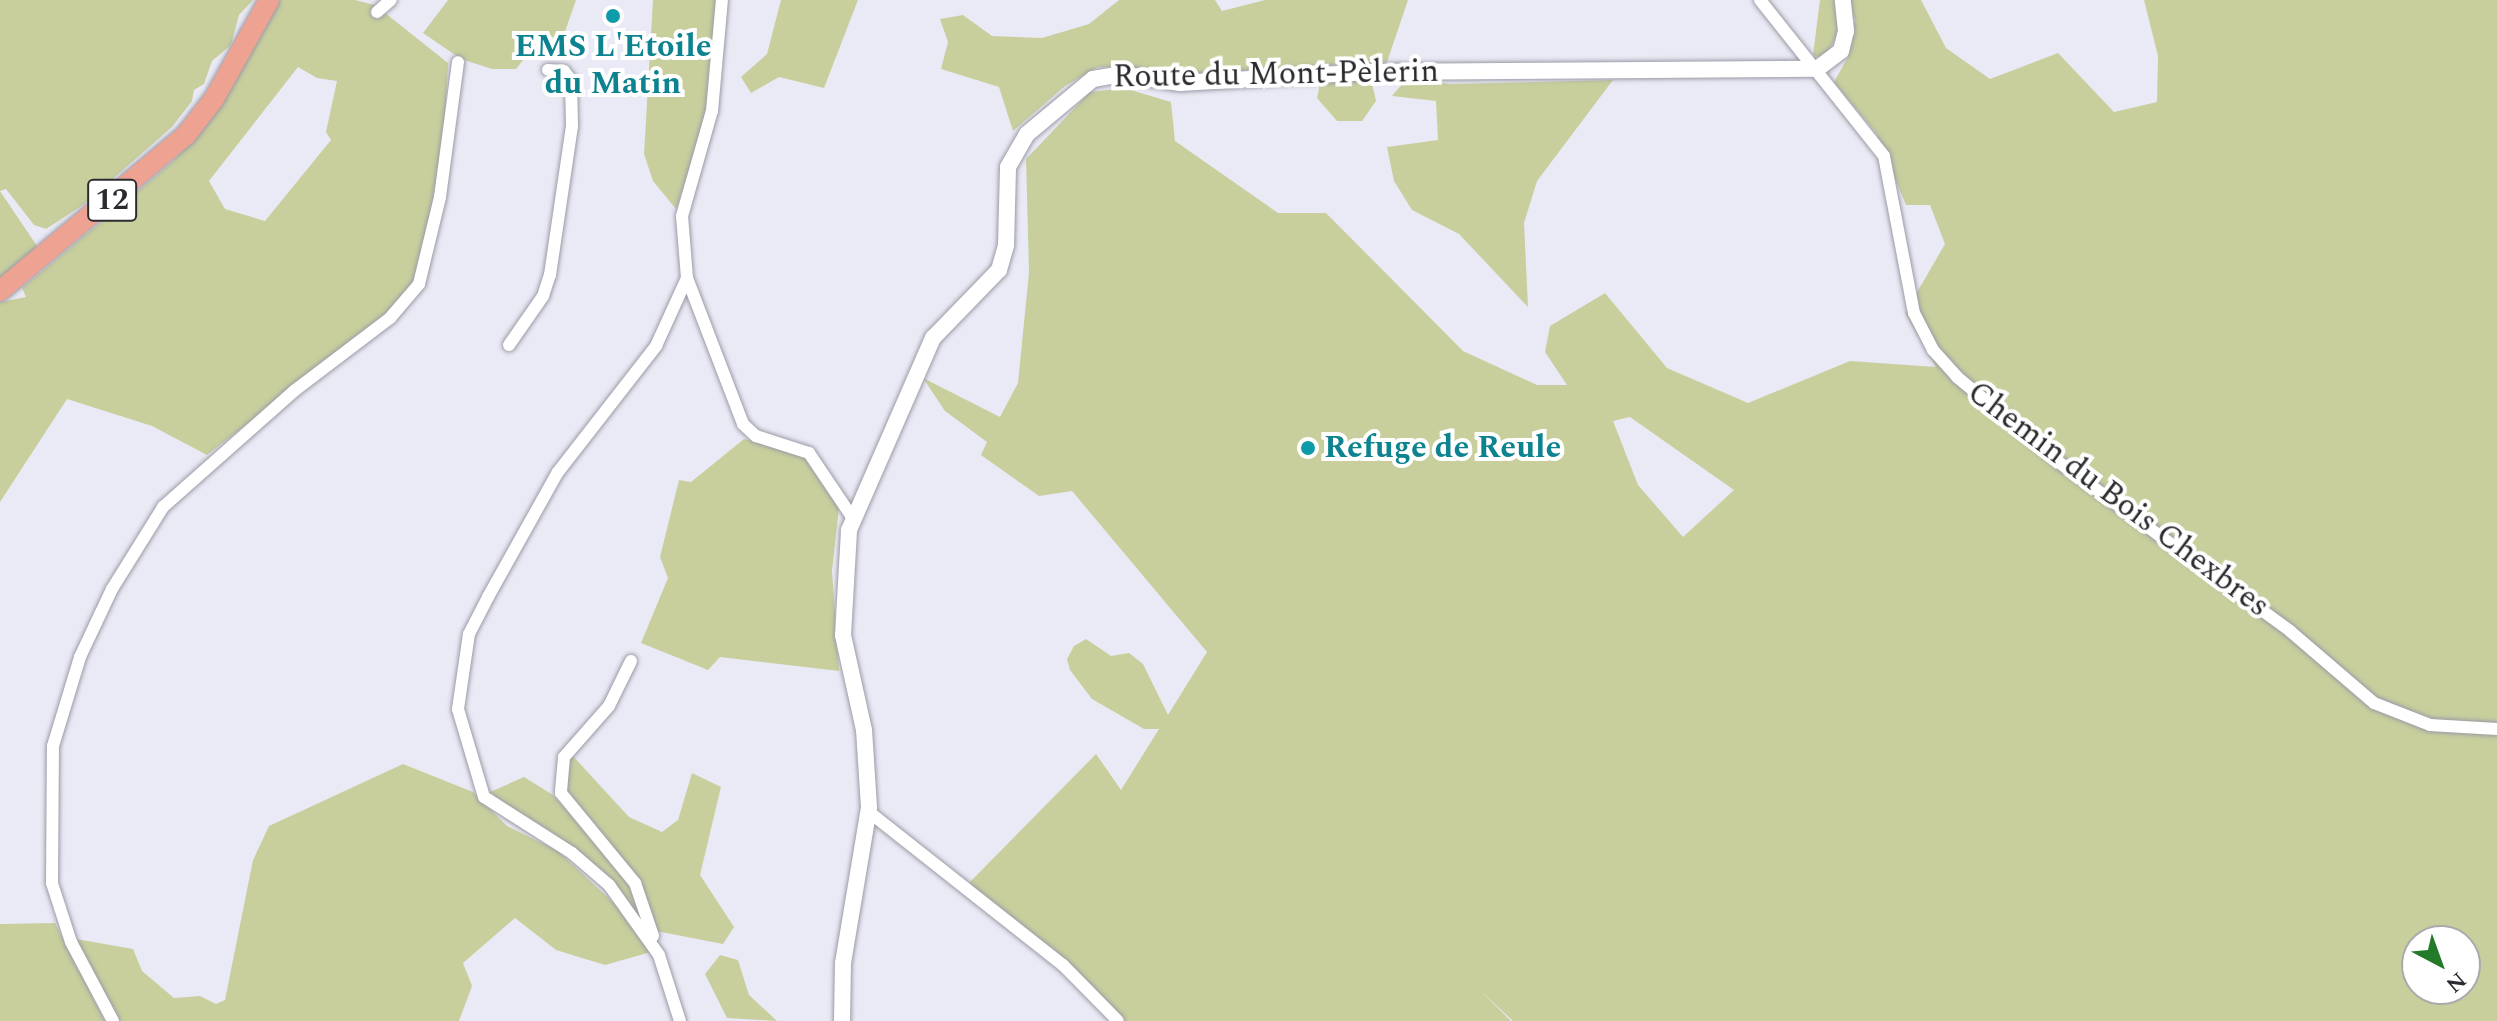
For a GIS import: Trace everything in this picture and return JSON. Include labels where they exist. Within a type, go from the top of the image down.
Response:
[{"type":"main road","name":"12","points":[[0,291],[186,135],[214,99],[269,0]]},
{"type":"street","points":[[377,12],[391,0]]},
{"type":"street","points":[[722,0],[712,111],[682,216],[687,278],[743,424],[756,436],[809,453],[852,517]]},
{"type":"street","name":"Chemin du Bois Chexbres","points":[[1760,0],[1884,156],[1914,313],[1933,350],[1957,377],[2064,466],[2301,639],[2374,703],[2430,725],[2497,729]]},
{"type":"street","points":[[1817,69],[1834,57],[1845,41],[1843,0]]},
{"type":"street","points":[[113,1021],[71,942],[52,883],[53,746],[80,657],[112,589],[163,507],[294,391],[390,318],[419,284],[437,213],[458,62]]},
{"type":"street","name":"Route du Mont-Pèlerin","points":[[842,1021],[843,963],[869,812],[864,730],[843,635],[844,559],[852,517],[933,338],[999,270],[1006,245],[1007,178],[1014,152],[1061,101],[1093,79],[1120,74],[1180,83],[1369,72],[1817,69]]},
{"type":"street","points":[[509,345],[531,315],[550,275],[572,126],[571,80],[564,71],[548,70]]},
{"type":"street","points":[[659,955],[609,885],[572,853],[484,797],[458,709],[469,634],[488,597],[558,472],[656,346],[687,278]]},
{"type":"street","points":[[631,661],[609,706],[564,757],[561,793],[635,883],[680,1021]]},
{"type":"street","points":[[869,812],[1063,965],[1118,1021]]},
{"type":"green space","points":[[0,0],[253,0],[239,15],[231,45],[212,61],[204,84],[194,90],[192,101],[172,127],[83,205],[46,229],[34,225],[6,189],[0,191]]},
{"type":"green space","points":[[280,0],[355,0],[375,5],[448,63],[444,137],[420,273],[395,309],[207,455],[152,426],[67,399],[0,502],[0,302],[26,297],[22,288],[171,163],[203,130]],"holes":[[[298,67],[317,78],[337,81],[326,132],[331,140],[265,221],[225,209],[209,181]]]},
{"type":"green space","points":[[448,0],[576,0],[561,43],[545,32],[516,69],[492,69],[461,59],[423,33]]},
{"type":"green space","points":[[653,0],[717,0],[705,124],[676,209],[653,181],[644,154]]},
{"type":"green space","points":[[781,0],[858,0],[824,88],[779,77],[751,93],[741,77],[767,54]]},
{"type":"green space","points":[[1119,0],[1215,0],[1222,11],[1265,0],[1408,0],[1387,62],[1151,76],[1126,67],[1098,67],[1065,86],[1013,131],[999,87],[941,69],[948,42],[940,19],[963,15],[992,36],[1042,38],[1089,24]]},
{"type":"green space","points":[[1820,0],[1921,0],[1946,48],[1990,79],[2058,53],[2114,112],[2157,102],[2158,56],[2144,0],[2497,0],[2497,1021],[1513,1021],[1480,990],[1511,1021],[1123,1021],[969,883],[1096,754],[1121,790],[1159,729],[1144,729],[1092,699],[1070,670],[1067,659],[1074,646],[1086,639],[1111,656],[1129,653],[1143,664],[1168,715],[1207,652],[1072,491],[1039,496],[981,455],[987,442],[945,411],[923,378],[1000,417],[1018,383],[1029,272],[1026,159],[1090,92],[1124,88],[1171,102],[1175,141],[1278,213],[1326,213],[1463,351],[1537,385],[1567,385],[1545,352],[1550,326],[1605,293],[1667,368],[1748,403],[1850,361],[1936,367],[1905,313],[1945,244],[1930,205],[1906,205],[1876,133],[1834,82],[1848,57],[1855,18],[1845,22],[1824,59],[1813,55]],"holes":[[[1630,417],[1734,490],[1683,537],[1638,485],[1613,421]]]},
{"type":"green space","points":[[1407,78],[1450,84],[1613,80],[1537,181],[1524,223],[1528,307],[1459,234],[1412,210],[1394,181],[1387,147],[1438,140],[1436,101],[1392,96]]},
{"type":"green space","points":[[1371,79],[1376,101],[1362,121],[1337,121],[1317,98],[1320,83]]},
{"type":"green space","points":[[0,191],[39,249],[0,282]]},
{"type":"green space","points":[[744,439],[798,450],[819,469],[839,507],[832,571],[839,671],[720,657],[708,670],[641,643],[668,578],[660,557],[679,480],[691,482]]},
{"type":"green space","points":[[572,755],[629,817],[662,832],[678,820],[692,773],[721,787],[700,875],[734,927],[723,944],[656,931],[640,883],[565,792],[566,760]]},
{"type":"green space","points":[[403,764],[473,792],[507,826],[558,851],[632,920],[651,952],[605,965],[556,950],[515,918],[463,963],[472,986],[459,1021],[118,1021],[76,939],[133,949],[142,971],[174,998],[200,996],[216,1004],[225,1000],[253,860],[269,826]]},
{"type":"green space","points":[[524,777],[553,795],[633,885],[645,927],[612,885],[490,792]]},
{"type":"green space","points":[[55,923],[105,1021],[0,1021],[0,924]]},
{"type":"green space","points":[[720,955],[738,960],[749,995],[777,1021],[727,1018],[705,974]]},
{"type":"place","name":"EMS L'Etoile du Matin","points":[[613,16]]},
{"type":"place","name":"Refuge de Reule","points":[[1308,448]]}]
